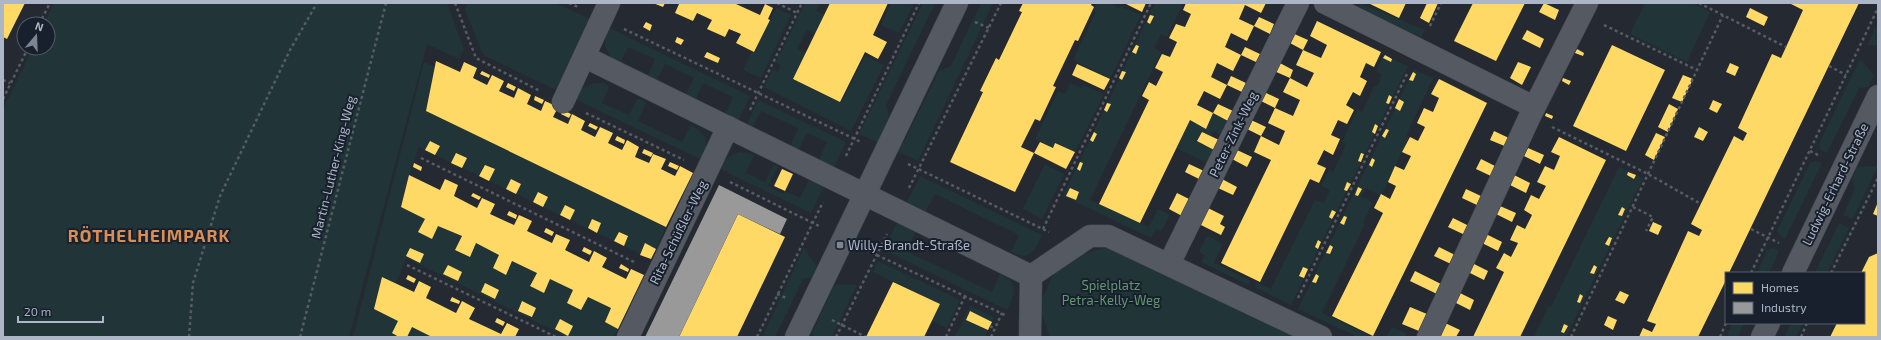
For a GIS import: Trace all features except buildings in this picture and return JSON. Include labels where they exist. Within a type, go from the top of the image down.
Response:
[{"type":"street","points":[[796,337],[957,3]]},
{"type":"street","name":"Peter-Zink-Weg","points":[[1169,264],[1298,3]]},
{"type":"street","points":[[1325,3],[1418,50],[1532,112]]},
{"type":"street","points":[[1428,337],[1532,112],[1584,8]]},
{"type":"street","points":[[563,102],[606,11]]},
{"type":"street","points":[[585,57],[1031,276]]},
{"type":"street","name":"Ludwig-Erhard-Straße","points":[[1797,264],[1878,96]]},
{"type":"street","name":"Rita-Schüßler-Weg","points":[[628,337],[707,171],[734,130]]},
{"type":"street","points":[[1031,276],[1090,236],[1102,234],[1114,238],[1320,337]]},
{"type":"street","points":[[1030,331],[1031,276]]},
{"type":"street","points":[[1762,337],[1768,324]]},
{"type":"path","points":[[43,16],[50,3]]},
{"type":"path","points":[[189,337],[192,283],[220,196],[290,50],[316,3]]},
{"type":"path","name":"Martin-Luther-King-Weg","points":[[300,337],[386,3]]},
{"type":"path","points":[[455,3],[476,58],[812,223]]},
{"type":"path","points":[[569,3],[606,11],[758,94],[1043,229],[1151,3]]},
{"type":"path","points":[[777,3],[797,13]]},
{"type":"path","points":[[734,130],[758,94],[802,3]]},
{"type":"path","points":[[836,337],[1001,3]]},
{"type":"path","points":[[1699,3],[1786,47]]},
{"type":"path","points":[[1584,8],[1697,70]]},
{"type":"path","points":[[1751,272],[1878,8]]},
{"type":"path","points":[[1571,337],[1723,15]]},
{"type":"path","points":[[1287,321],[1418,50]]},
{"type":"path","points":[[3,99],[24,56]]},
{"type":"path","points":[[1829,66],[1846,75]]},
{"type":"path","points":[[3,80],[10,83]]},
{"type":"path","points":[[1532,112],[1701,204]]},
{"type":"path","points":[[421,158],[658,274]]},
{"type":"path","points":[[1831,272],[1878,178]]},
{"type":"path","points":[[1632,207],[1653,217],[1646,231]]},
{"type":"path","points":[[1751,228],[1768,237],[1797,264]]},
{"type":"path","points":[[876,255],[1002,313],[1030,331]]},
{"type":"path","points":[[407,265],[556,337]]},
{"type":"path","points":[[946,337],[965,296]]},
{"type":"path","points":[[991,337],[1002,313]]},
{"type":"path","points":[[1720,337],[1726,324]]},
{"type":"path","points":[[1800,337],[1806,324]]},
{"type":"path","points":[[990,326],[995,329]]},
{"type":"green space","points":[[54,3],[447,3],[464,49],[459,59],[427,44],[349,337],[3,337],[3,109],[29,56],[56,56],[56,16],[48,16]]},
{"type":"green space","points":[[468,3],[555,3],[590,19],[556,90],[483,55],[465,10]]},
{"type":"green space","points":[[805,3],[820,3],[816,11],[824,15],[815,34],[807,30],[797,49],[806,53],[793,79],[841,103],[865,56],[884,65],[851,131],[764,87],[773,69],[778,72],[781,65],[776,62]]},
{"type":"green space","points":[[891,3],[914,3],[899,33],[881,25]]},
{"type":"green space","points":[[923,3],[935,3],[886,105],[889,117],[882,132],[884,137],[881,144],[859,134]]},
{"type":"green space","points":[[981,3],[993,3],[918,161],[896,151],[899,144],[904,142],[939,71],[951,66]]},
{"type":"green space","points":[[1097,3],[1113,3],[1113,5],[1119,8],[1120,6],[1141,15],[1110,79],[1073,60],[1096,12],[1093,11]]},
{"type":"green space","points":[[1155,3],[1183,3],[1167,37],[1161,34],[1154,48],[1161,52],[1090,200],[1149,227],[1158,209],[1170,215],[1161,231],[1156,229],[1151,238],[1063,196]]},
{"type":"green space","points":[[1360,3],[1425,30],[1421,38],[1359,7]]},
{"type":"green space","points":[[1645,3],[1692,3],[1710,12],[1687,62],[1630,34]]},
{"type":"green space","points":[[776,8],[791,15],[761,78],[743,70],[752,51],[755,52]]},
{"type":"green space","points":[[1878,23],[1878,45],[1867,45]]},
{"type":"green space","points":[[607,27],[750,96],[738,122],[725,115],[733,97],[703,83],[695,101],[685,96],[694,78],[665,64],[656,82],[647,78],[655,59],[628,47],[620,64],[611,57],[606,48],[605,39]]},
{"type":"green space","points":[[1384,55],[1408,66],[1291,305],[1255,287],[1257,283],[1271,289],[1315,200],[1324,203],[1330,190],[1321,186],[1329,170],[1333,172],[1346,144],[1342,142],[1357,110],[1362,112],[1374,86],[1377,87],[1382,74],[1376,71]]},
{"type":"green space","points":[[1860,59],[1874,75],[1868,87],[1859,88],[1827,153],[1821,150],[1819,144]]},
{"type":"green space","points":[[424,62],[436,67],[426,111],[666,227],[651,259],[419,147],[409,175],[401,207],[625,315],[614,337],[567,337],[406,258],[396,283],[382,277],[374,309],[432,337],[353,337]]},
{"type":"green space","points":[[1414,69],[1433,78],[1406,136],[1409,137],[1381,196],[1366,188],[1361,197],[1368,199],[1372,204],[1363,223],[1365,224],[1322,313],[1372,337],[1358,337],[1298,309]]},
{"type":"green space","points":[[594,83],[603,83],[609,86],[602,103],[629,115],[638,98],[646,103],[638,121],[682,142],[691,125],[697,129],[706,140],[704,161],[575,99],[581,89]]},
{"type":"green space","points":[[1070,83],[1081,88],[1083,85],[1104,94],[1075,152],[1055,143],[1053,148],[1035,139],[1058,91],[1065,94]]},
{"type":"green space","points":[[758,100],[846,142],[833,169],[818,162],[827,142],[807,133],[798,151],[790,147],[798,128],[761,111],[752,128],[746,126]]},
{"type":"green space","points":[[1213,113],[1228,121],[1221,135],[1213,131],[1211,136],[1202,132],[1197,141],[1214,150],[1207,163],[1176,148],[1190,120],[1206,129]]},
{"type":"green space","points":[[740,152],[754,155],[746,173],[765,182],[773,165],[778,167],[768,186],[783,194],[785,191],[800,198],[809,180],[824,187],[811,213],[720,169],[728,158],[733,154]]},
{"type":"green space","points":[[1816,161],[1822,163],[1785,239],[1780,236],[1777,231],[1810,163]]},
{"type":"green space","points":[[1045,164],[1064,174],[1042,219],[1023,209]]},
{"type":"green space","points":[[1878,166],[1853,219],[1843,215],[1855,189],[1852,179],[1857,167]]},
{"type":"green space","points":[[1619,167],[1643,178],[1566,337],[1534,337],[1548,307],[1551,307]]},
{"type":"green space","points":[[920,176],[1042,235],[1037,246],[1027,255],[1022,256],[1011,252],[1019,235],[935,194],[925,213],[906,204]]},
{"type":"green space","points":[[897,222],[916,231],[906,251],[992,292],[1000,274],[1011,282],[1014,294],[1007,310],[884,250]]},
{"type":"green space","points":[[1839,223],[1849,228],[1827,272],[1815,272]]},
{"type":"green space","points":[[1207,236],[1223,244],[1214,263],[1250,280],[1248,285],[1201,262],[1205,255],[1199,252]]},
{"type":"green space","name":"Spielplatz Petra-Kelly-Weg","points":[[1115,244],[1308,337],[1050,337],[1039,306],[1059,262]]},
{"type":"green space","points":[[804,248],[817,267],[812,278],[803,279],[775,337],[762,337]]},
{"type":"green space","points":[[1774,248],[1779,251],[1769,272],[1757,272],[1767,250]]},
{"type":"green space","points":[[878,261],[960,300],[947,328],[932,321],[940,304],[873,272]]},
{"type":"green space","points":[[835,284],[857,285],[832,337],[814,337],[812,333]]},
{"type":"green space","points":[[970,306],[994,317],[992,322],[970,311],[966,320],[988,330],[985,337],[955,337]]},
{"type":"green space","points":[[1732,324],[1744,324],[1738,337],[1729,337],[1728,333]]},
{"type":"green space","points":[[1791,324],[1802,324],[1796,337],[1785,337]]},
{"type":"green space","points":[[1392,327],[1406,333],[1405,337],[1386,337]]},
{"type":"place","name":"Willy-Brandt-Straße","points":[[840,245]]},
{"type":"district","name":"RÖTHELHEIMPARK","points":[[149,236]]}]
